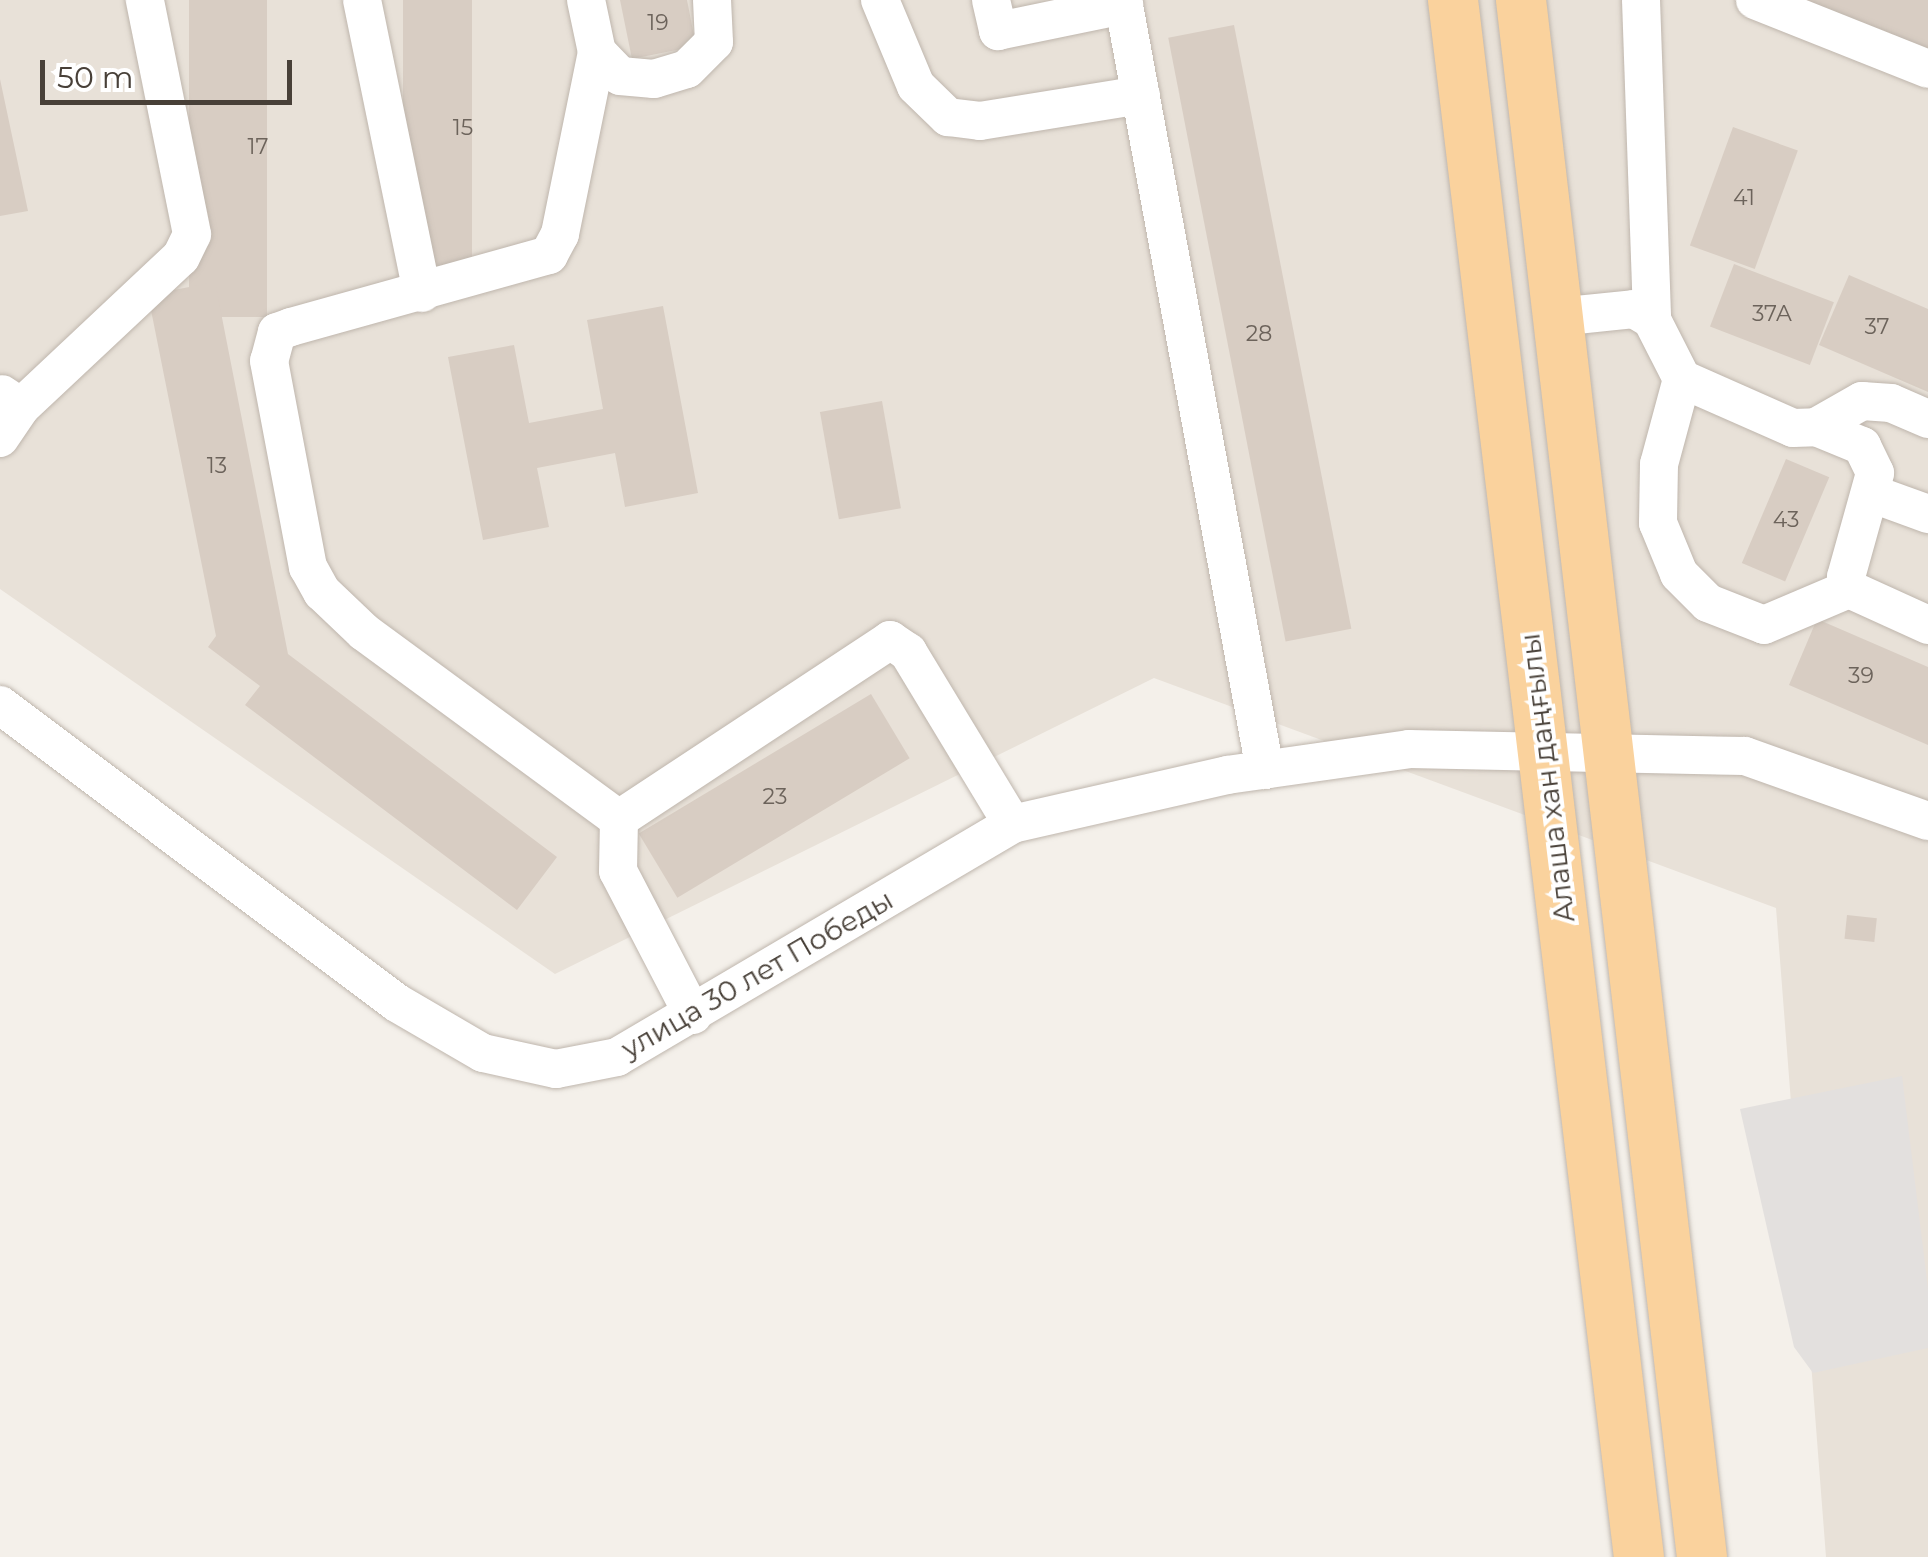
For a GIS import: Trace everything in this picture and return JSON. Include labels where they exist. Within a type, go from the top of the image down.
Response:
[{"type":"main road","name":"Алаша хан даңғылы","points":[[1453,0],[1639,1557]]},
{"type":"main road","points":[[1522,0],[1604,754],[1702,1557]]},
{"type":"street","points":[[7,413],[181,257],[192,234],[145,0]]},
{"type":"street","points":[[362,0],[422,293]]},
{"type":"street","points":[[586,0],[598,52],[560,234],[549,255],[291,327],[277,332],[270,346],[308,567],[322,592],[364,632],[619,819]]},
{"type":"street","points":[[598,52],[620,76],[654,79],[687,69],[714,42],[712,0]]},
{"type":"street","points":[[880,0],[916,86],[948,116],[980,120],[1140,95]]},
{"type":"street","points":[[992,0],[998,31],[1124,3],[1264,770]]},
{"type":"street","points":[[1641,0],[1652,320],[1682,379],[1793,428],[1816,427],[1862,446],[1871,457],[1873,494],[1846,577],[1849,589]]},
{"type":"street","points":[[1755,0],[1928,69]]},
{"type":"street","points":[[1557,317],[1634,309],[1652,320]]},
{"type":"street","points":[[1682,379],[1660,464],[1658,522],[1679,574],[1722,611],[1764,625],[1849,589],[1928,625]]},
{"type":"street","points":[[1816,427],[1862,402],[1891,403],[1928,419]]},
{"type":"street","points":[[1873,494],[1928,514]]},
{"type":"street","points":[[619,819],[890,640],[908,652],[1012,824]]},
{"type":"street","name":"улица 30 лет Победы","points":[[0,705],[396,1003],[482,1053],[518,1066],[588,1066],[694,1015],[1012,824],[1264,770],[1409,749],[1544,756],[1744,756],[1928,821]]},
{"type":"street","points":[[619,819],[618,871],[694,1015]]},
{"type":"shaded area","points":[[0,0],[1928,0],[1928,1557],[1826,1557],[1776,908],[1154,678],[555,974],[0,589]]},
{"type":"shaded area","points":[[1902,1076],[1928,1289],[1928,1348],[1813,1373],[1794,1347],[1740,1109]]},
{"type":"building","points":[[189,0],[267,0],[267,317],[189,317]]},
{"type":"building","points":[[403,0],[472,0],[472,274],[403,274]]},
{"type":"building","points":[[620,0],[687,0],[696,46],[632,59]]},
{"type":"building","points":[[1805,0],[1928,0],[1928,49]]},
{"type":"building","points":[[1234,25],[1351,629],[1286,641],[1168,38]]},
{"type":"building","points":[[0,79],[28,211],[0,216]]},
{"type":"building","points":[[1733,127],[1798,151],[1755,269],[1690,245]]},
{"type":"building","points":[[1734,264],[1834,302],[1810,365],[1710,327]]},
{"type":"building","points":[[1849,275],[1928,309],[1928,392],[1819,345]]},
{"type":"building","points":[[215,282],[288,654],[557,857],[517,910],[245,705],[260,686],[208,647],[216,636],[148,295]]},
{"type":"building","points":[[663,306],[698,493],[625,507],[615,453],[537,468],[549,527],[483,540],[448,357],[514,345],[529,423],[603,409],[587,320]]},
{"type":"building","points":[[882,401],[901,508],[839,519],[820,412]]},
{"type":"building","points":[[1786,459],[1829,477],[1785,581],[1742,563]]},
{"type":"building","points":[[1817,619],[1928,667],[1928,745],[1789,685]]},
{"type":"building","points":[[871,694],[910,758],[677,898],[639,834]]},
{"type":"building","points":[[1847,915],[1877,918],[1874,942],[1844,939]]}]
